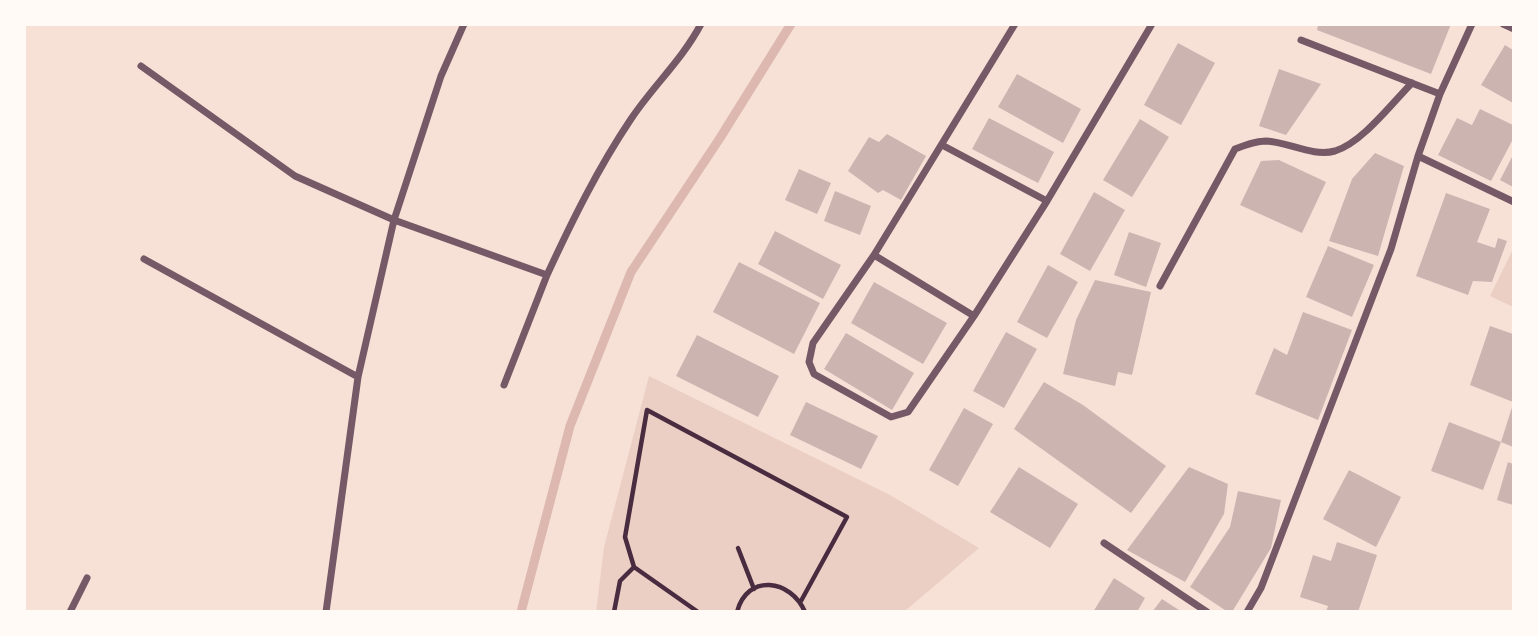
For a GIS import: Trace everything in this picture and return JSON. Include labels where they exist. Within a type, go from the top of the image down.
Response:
[{"type":"street","points":[[326,611],[358,377],[394,220],[442,76],[464,24]]},
{"type":"street","points":[[504,385],[547,275],[581,203],[632,118],[692,42],[701,24]]},
{"type":"street","points":[[1015,24],[874,255],[814,342],[809,362],[814,374],[891,417],[900,416],[913,406],[974,316],[1047,201],[1152,24]]},
{"type":"street","points":[[1247,611],[1261,589],[1391,249],[1418,156],[1440,94],[1472,24]]},
{"type":"street","points":[[1503,24],[1514,29]]},
{"type":"street","points":[[1301,40],[1440,94]]},
{"type":"street","points":[[141,66],[295,176],[394,220],[547,275]]},
{"type":"street","points":[[1160,286],[1235,149],[1252,142],[1266,141],[1319,152],[1336,150],[1361,135],[1412,83]]},
{"type":"street","points":[[942,145],[1047,201]]},
{"type":"street","points":[[1418,156],[1514,202]]},
{"type":"street","points":[[874,255],[974,316]]},
{"type":"street","points":[[144,259],[358,377]]},
{"type":"street","points":[[1104,543],[1207,611]]},
{"type":"street","points":[[70,611],[87,578]]},
{"type":"path","points":[[698,611],[634,567],[625,537],[647,410],[846,517],[801,601]]},
{"type":"path","points":[[738,548],[754,589]]},
{"type":"path","points":[[614,611],[620,581],[634,567]]},
{"type":"path","points":[[737,611],[744,596],[764,585],[775,585],[794,593],[805,611]]},
{"type":"shaded area","points":[[1513,249],[1513,307],[1490,296]]},
{"type":"shaded area","points":[[649,376],[890,495],[979,548],[905,611],[596,612],[604,547]]},
{"type":"building","points":[[1318,24],[1451,24],[1431,74],[1317,30]]},
{"type":"building","points":[[1178,43],[1215,63],[1181,125],[1144,105]]},
{"type":"building","points":[[1505,45],[1513,50],[1513,103],[1481,85]]},
{"type":"building","points":[[1279,69],[1321,84],[1286,135],[1259,126]]},
{"type":"building","points":[[1017,74],[1081,109],[1063,143],[998,107]]},
{"type":"building","points":[[1480,109],[1513,125],[1513,139],[1491,181],[1438,155],[1457,118],[1472,125]]},
{"type":"building","points":[[989,118],[1054,152],[1038,183],[972,149]]},
{"type":"building","points":[[1140,119],[1169,137],[1132,197],[1103,180]]},
{"type":"building","points":[[887,134],[926,156],[901,200],[883,190],[878,193],[848,171],[869,137],[879,142]]},
{"type":"building","points":[[1375,153],[1404,166],[1378,256],[1329,241],[1352,179]]},
{"type":"building","points":[[1513,155],[1513,187],[1500,180]]},
{"type":"building","points":[[1279,160],[1326,182],[1302,233],[1240,205],[1261,161]]},
{"type":"building","points":[[799,169],[831,183],[817,214],[785,200]]},
{"type":"building","points":[[835,191],[871,206],[860,235],[824,221]]},
{"type":"building","points":[[1094,192],[1125,210],[1090,271],[1060,254]]},
{"type":"building","points":[[1446,193],[1490,209],[1477,242],[1495,248],[1498,238],[1507,241],[1492,282],[1473,281],[1468,295],[1416,276]]},
{"type":"building","points":[[775,231],[841,265],[823,299],[758,264]]},
{"type":"building","points":[[1129,232],[1161,243],[1146,287],[1114,275]]},
{"type":"building","points":[[1328,246],[1374,265],[1352,317],[1306,297]]},
{"type":"building","points":[[739,262],[820,303],[794,354],[713,312]]},
{"type":"building","points":[[1048,265],[1078,282],[1047,338],[1017,322]]},
{"type":"building","points":[[1095,280],[1151,292],[1132,375],[1118,372],[1115,386],[1063,374],[1076,320]]},
{"type":"building","points":[[874,282],[947,323],[923,364],[851,323]]},
{"type":"building","points":[[1303,312],[1352,330],[1318,420],[1255,394],[1274,348],[1287,355]]},
{"type":"building","points":[[1490,326],[1513,334],[1513,402],[1470,385]]},
{"type":"building","points":[[1006,332],[1037,349],[1004,408],[973,391]]},
{"type":"building","points":[[846,333],[914,373],[892,410],[824,369]]},
{"type":"building","points":[[697,335],[779,376],[758,417],[676,376]]},
{"type":"building","points":[[1044,382],[1083,405],[1166,466],[1131,513],[1014,429]]},
{"type":"building","points":[[806,402],[878,436],[861,469],[790,435]]},
{"type":"building","points":[[1513,404],[1513,447],[1501,442]]},
{"type":"building","points":[[964,408],[993,424],[958,486],[929,470]]},
{"type":"building","points":[[1449,422],[1501,442],[1483,490],[1431,471]]},
{"type":"building","points":[[1508,462],[1513,464],[1513,505],[1497,500]]},
{"type":"building","points":[[1019,467],[1078,504],[1050,548],[990,512]]},
{"type":"building","points":[[1189,467],[1228,484],[1224,514],[1185,582],[1127,550]]},
{"type":"building","points":[[1349,470],[1401,497],[1376,547],[1323,519]]},
{"type":"building","points":[[1238,491],[1281,500],[1271,548],[1232,612],[1228,612],[1190,587],[1230,527]]},
{"type":"building","points":[[1337,542],[1377,555],[1358,612],[1326,612],[1328,606],[1300,597],[1313,555],[1331,561]]},
{"type":"building","points":[[1114,578],[1145,598],[1137,612],[1093,612]]},
{"type":"building","points":[[1162,599],[1182,612],[1152,612]]},
{"type":"waterway","points":[[521,612],[570,426],[631,272],[720,138],[791,24]]}]
